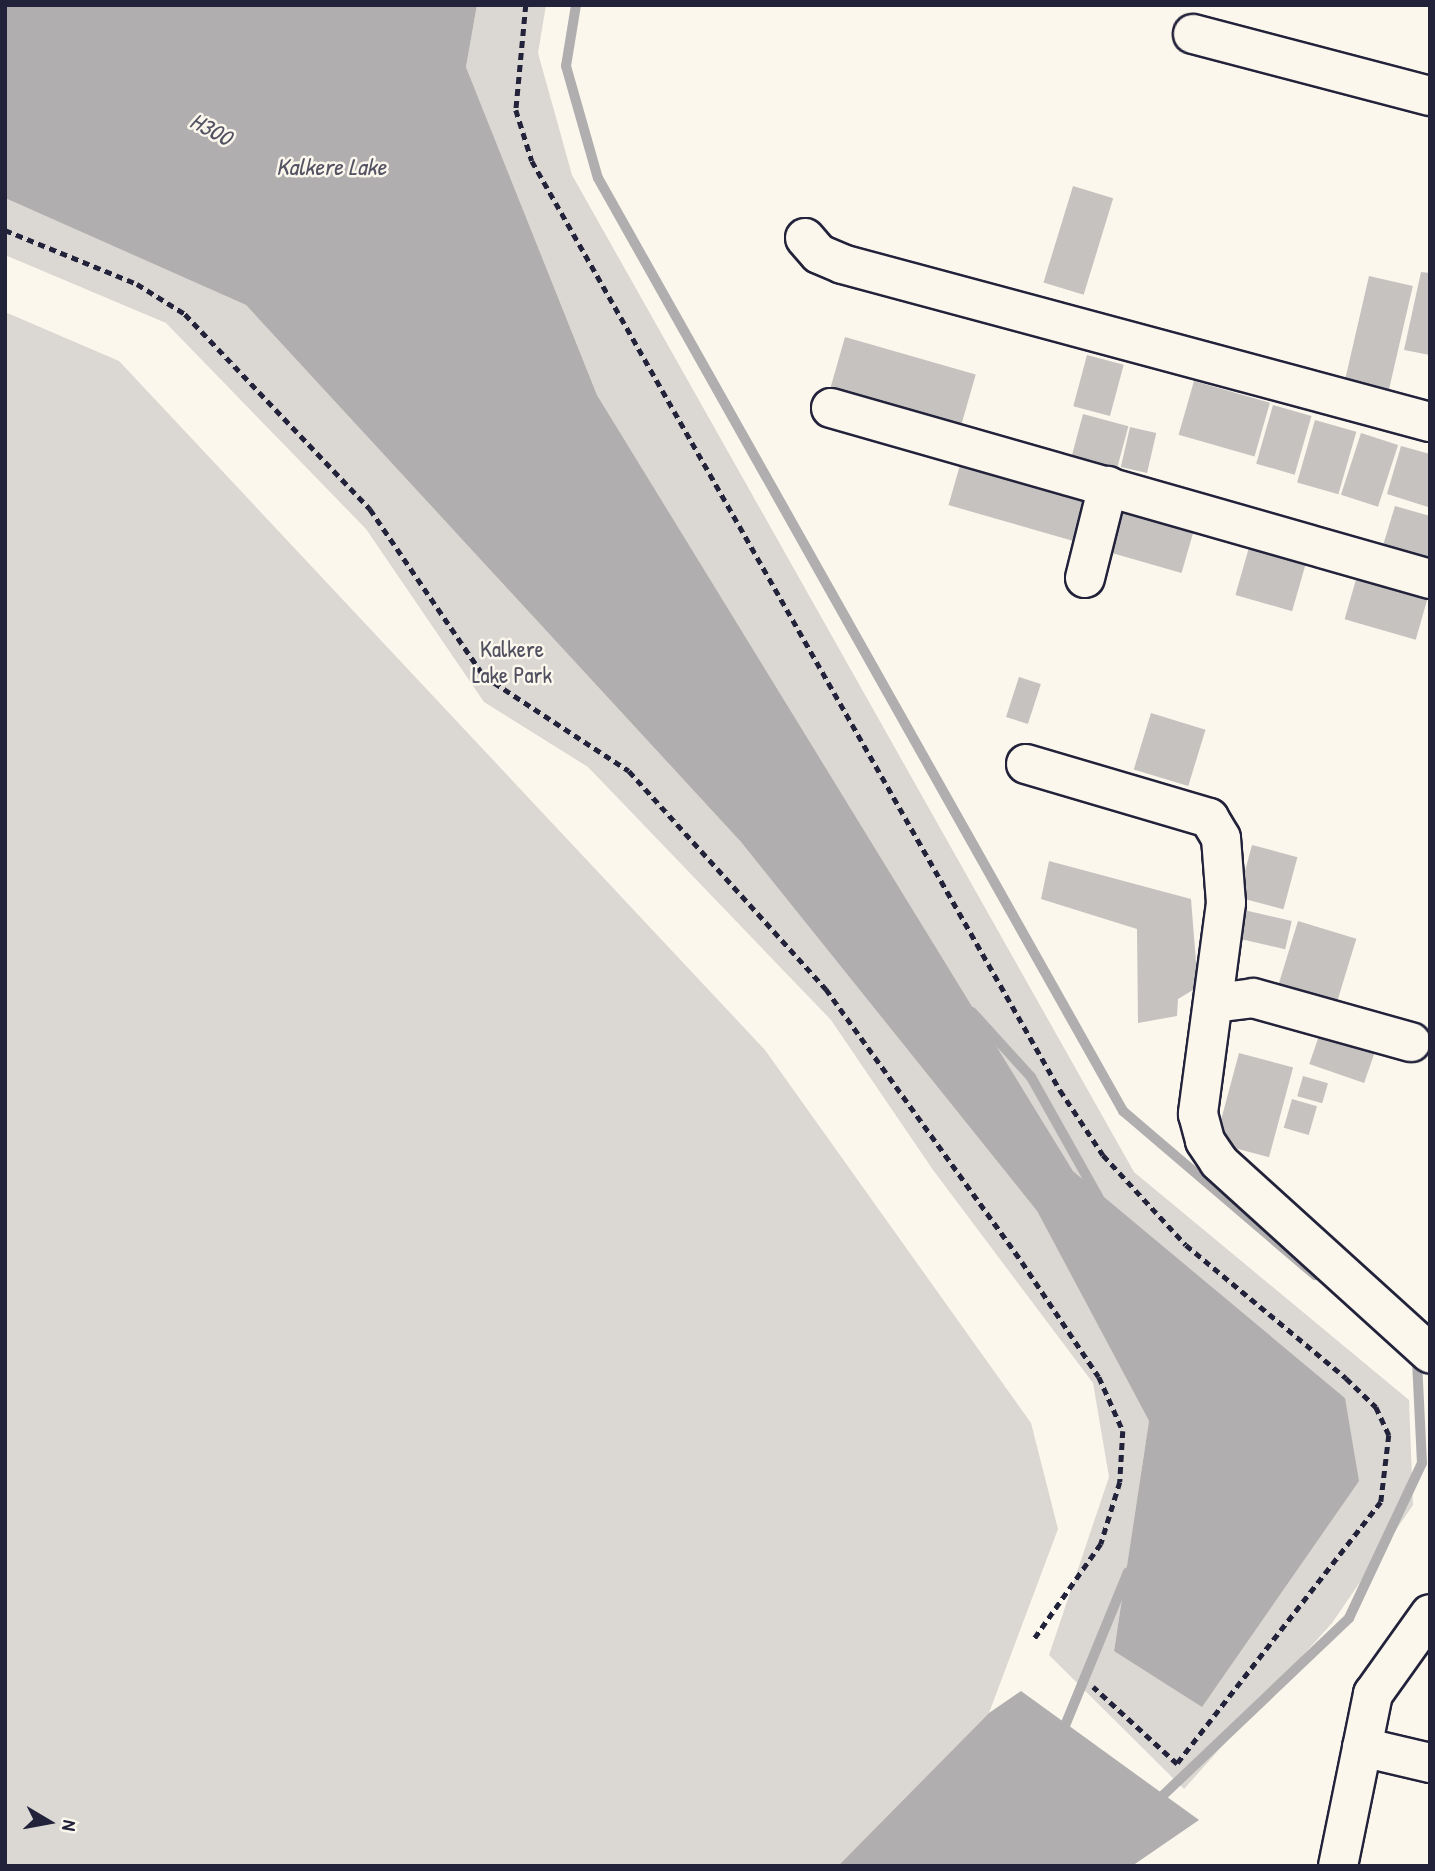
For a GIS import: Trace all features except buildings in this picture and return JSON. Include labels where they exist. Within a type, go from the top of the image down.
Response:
[{"type":"street","points":[[1193,34],[1430,96]]},
{"type":"street","points":[[805,238],[819,254],[842,264],[1430,422]]},
{"type":"street","points":[[831,408],[1430,579]]},
{"type":"street","points":[[1085,578],[1108,486]]},
{"type":"street","points":[[1026,764],[1209,818],[1221,838],[1227,870],[1214,1003],[1198,1114],[1205,1142],[1219,1162],[1430,1353]]},
{"type":"street","points":[[1214,1003],[1253,998],[1411,1042]]},
{"type":"street","points":[[1338,1866],[1373,1694],[1430,1614]]},
{"type":"street","points":[[1362,1747],[1430,1763]]},
{"type":"path","points":[[526,5],[516,110],[532,161],[1060,1090],[1103,1155],[1186,1245],[1346,1378],[1376,1408],[1390,1435],[1381,1502],[1177,1764],[1093,1687]]},
{"type":"path","points":[[5,230],[137,284],[185,314],[370,509],[484,676],[629,771],[826,989],[1022,1262],[1099,1377],[1123,1431],[1120,1482],[1101,1544],[1035,1639]]},
{"type":"green space","name":"Kalkere Lake Park","points":[[477,5],[546,5],[538,53],[572,175],[1134,1172],[1409,1400],[1413,1505],[1332,1623],[1184,1789],[1049,1655],[1109,1477],[1093,1383],[933,1170],[831,1020],[588,767],[484,702],[366,529],[166,323],[5,255],[5,198],[246,305],[741,842],[1037,1211],[1149,1421],[1114,1651],[1345,1398],[1073,1171],[597,395],[466,67]]},
{"type":"green space","points":[[5,312],[119,361],[765,1050],[1031,1423],[1058,1529],[989,1713],[838,1866],[5,1866]]},
{"type":"water","name":"Kalkere Lake","points":[[5,5],[477,5],[466,67],[597,395],[1073,1171],[1345,1398],[1359,1481],[1202,1707],[1114,1651],[1149,1421],[1037,1211],[741,842],[246,305],[5,198]]},
{"type":"water","points":[[1021,1691],[1199,1820],[1132,1866],[838,1866],[989,1713]]},
{"type":"waterway","points":[[576,5],[566,66],[598,178],[1123,1111],[1315,1275]]},
{"type":"waterway","points":[[972,1012],[1031,1077],[1099,1198]]},
{"type":"waterway","points":[[1156,1802],[1349,1618],[1422,1463],[1417,1362]]},
{"type":"waterway","points":[[1062,1733],[1128,1572]]},
{"type":"water label","name":"H300","points":[[211,129]]}]
